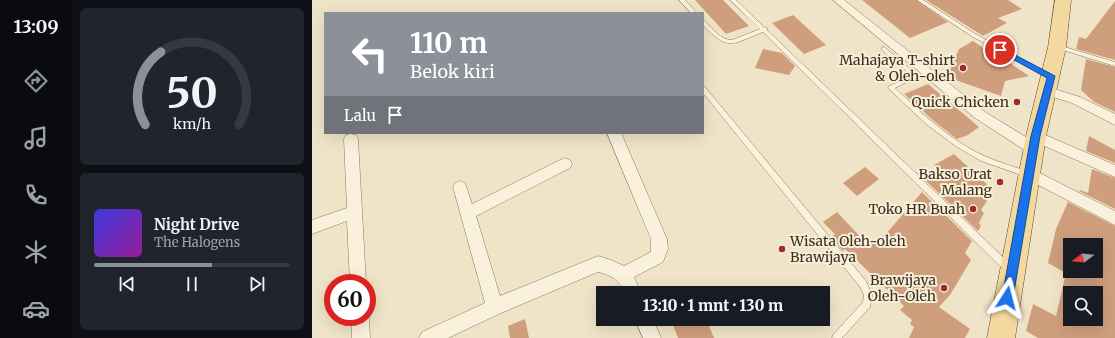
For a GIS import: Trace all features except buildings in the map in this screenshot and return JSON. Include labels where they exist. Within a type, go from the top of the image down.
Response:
[{"type":"main road","points":[[1001,338],[1035,142],[1057,47],[1061,1]]},
{"type":"street","points":[[838,0],[980,115],[1035,142],[1115,171]]},
{"type":"street","points":[[1049,84],[1115,120]]},
{"type":"street","points":[[614,134],[659,240],[660,249],[657,257],[624,274]]},
{"type":"street","points":[[351,139],[357,274]]},
{"type":"street","points":[[468,213],[565,164]]},
{"type":"street","points":[[1030,174],[1115,218]]},
{"type":"street","points":[[460,187],[495,307]]},
{"type":"street","points":[[312,227],[354,212]]},
{"type":"street","points":[[428,338],[495,307],[598,264],[613,266],[624,274],[630,286]]},
{"type":"street","points":[[360,326],[361,338]]},
{"type":"street","points":[[647,326],[652,338]]},
{"type":"lane","points":[[682,0],[693,12]]},
{"type":"lane","points":[[733,0],[765,29],[1012,272]]},
{"type":"lane","points":[[920,0],[1049,84]]},
{"type":"lane","points":[[704,23],[719,39],[728,42],[733,42],[765,29]]},
{"type":"lane","points":[[1057,47],[1115,64]]},
{"type":"lane","points":[[884,48],[916,76],[891,88],[910,106],[940,131],[971,152],[983,158],[1030,174]]},
{"type":"lane","points":[[704,90],[863,284],[868,295],[867,304],[836,338]]},
{"type":"place","name":"Mahajaya T-shirt & Oleh-oleh","points":[[963,68]]},
{"type":"place","name":"Quick Chicken","points":[[1017,102]]},
{"type":"place","name":"Bakso Urat Malang","points":[[1000,182]]},
{"type":"place","name":"Toko HR Buah","points":[[973,209]]},
{"type":"place","name":"Wisata Oleh-oleh Brawijaya","points":[[782,249]]},
{"type":"place","name":"Brawijaya Oleh-Oleh","points":[[944,288]]},
{"type":"route","points":[[1000,50],[1051,76],[1036,136],[1007,298]]}]
